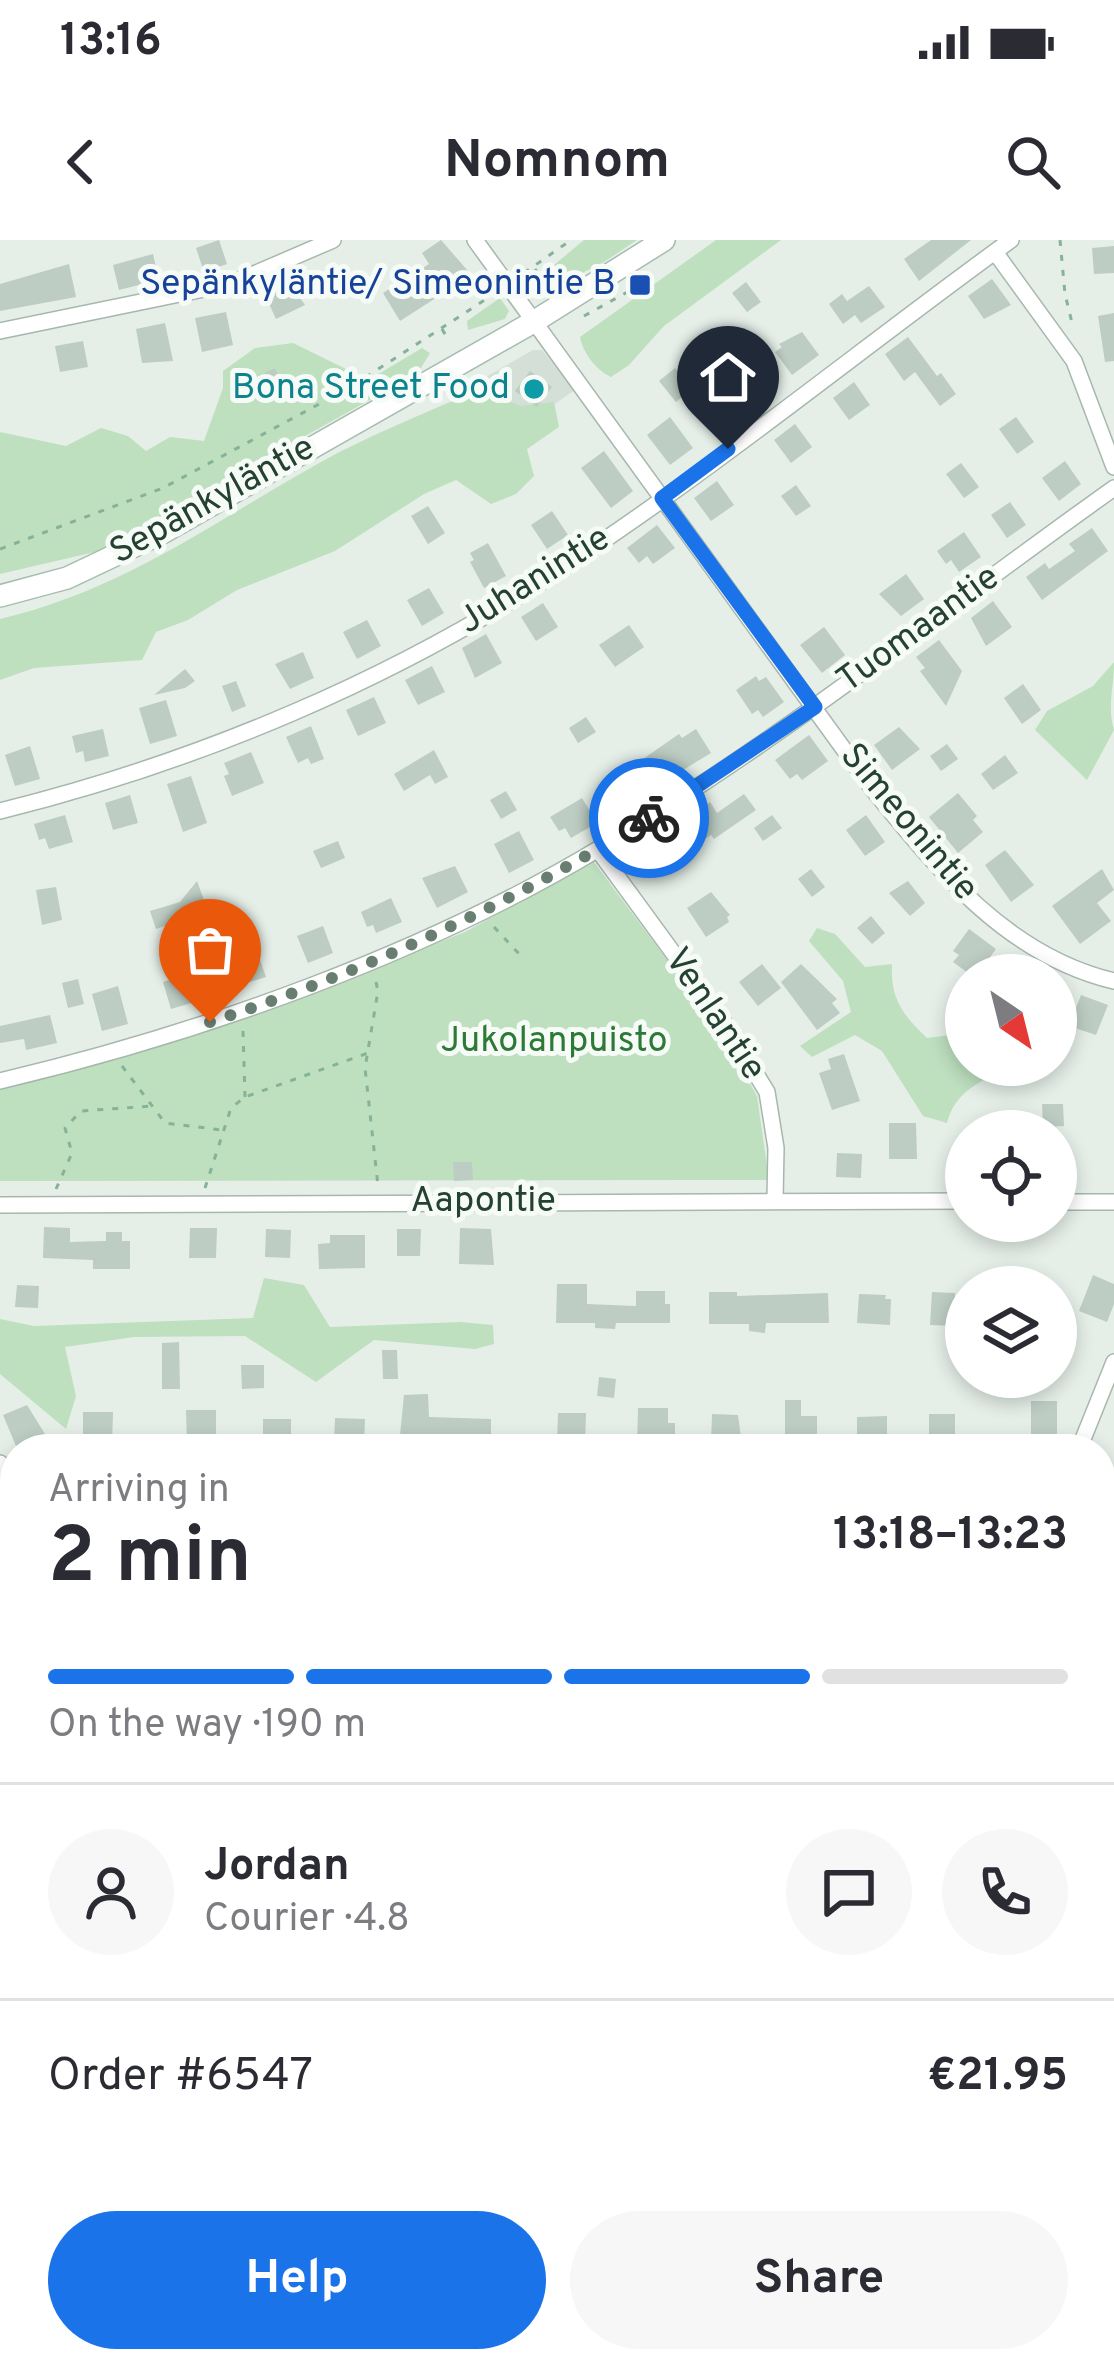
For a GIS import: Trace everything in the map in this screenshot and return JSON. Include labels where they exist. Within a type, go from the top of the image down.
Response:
[{"type":"main road","name":"Sepänkyläntie","points":[[0,596],[67,578],[123,554],[535,321],[664,240]]},
{"type":"street","points":[[0,331],[233,283],[333,240]]},
{"type":"street","name":"Simeonintie","points":[[475,240],[936,868],[978,909],[1054,956],[1114,981]]},
{"type":"street","name":"Juhanintie","points":[[0,811],[84,790],[268,724],[450,635],[562,568],[662,498],[1011,240]]},
{"type":"street","points":[[995,251],[1074,361],[1114,467]]},
{"type":"street","name":"Tuomaantie","points":[[0,1081],[241,1011],[481,913],[598,850],[815,707],[1114,488]]},
{"type":"street","name":"Venlantie","points":[[598,850],[728,1028],[766,1092],[775,1132],[775,1200]]},
{"type":"street","name":"Aapontie","points":[[0,1205],[945,1201]]},
{"type":"street","points":[[1077,1202],[1114,1202]]},
{"type":"street","points":[[1085,1434],[1114,1362]]},
{"type":"path","points":[[0,549],[163,488],[350,388],[572,240]]},
{"type":"path","points":[[572,322],[640,285]]},
{"type":"path","points":[[441,328],[448,339]]},
{"type":"path","points":[[481,913],[522,957]]},
{"type":"path","points":[[370,960],[378,992],[368,1053],[368,1113],[379,1188]]},
{"type":"path","points":[[241,1011],[247,1059],[245,1097]]},
{"type":"path","points":[[110,1052],[165,1123],[224,1130]]},
{"type":"path","points":[[205,1189],[231,1108],[245,1097],[368,1053]]},
{"type":"path","points":[[56,1190],[72,1153],[65,1128],[81,1111],[153,1106]]},
{"type":"shaded area","points":[[533,350],[542,350],[575,390],[515,431],[479,381]]},
{"type":"green space","points":[[584,240],[637,240],[554,287],[548,270]]},
{"type":"green space","points":[[716,240],[781,240],[664,326],[629,365],[611,377],[600,370],[580,337]]},
{"type":"green space","points":[[500,298],[509,311],[505,319],[468,330],[467,321]]},
{"type":"green space","points":[[293,343],[350,371],[355,388],[422,348],[430,353],[418,373],[99,551],[0,574],[0,432],[66,446],[101,428],[128,436],[146,451],[170,437],[204,441],[223,388],[223,371],[255,348]]},
{"type":"green space","points":[[479,389],[521,406],[554,402],[559,427],[527,449],[534,476],[516,494],[491,504],[456,480],[424,494],[335,551],[237,590],[188,620],[156,632],[142,660],[34,668],[0,680],[0,619],[128,572],[340,452]]},
{"type":"green space","points":[[1114,662],[1114,730],[1087,780],[1035,730],[1047,711],[1093,686]]},
{"type":"green space","name":"Jukolanpuisto","points":[[593,861],[719,1029],[757,1096],[769,1180],[0,1181],[0,1086],[237,1021],[465,932]]},
{"type":"green space","points":[[817,928],[835,934],[865,967],[892,964],[893,987],[911,1022],[927,1038],[945,1036],[945,1086],[975,1086],[952,1110],[945,1110],[945,1122],[923,1116],[882,1051],[855,1035],[812,1057],[800,1046],[851,1012],[843,981],[809,941]]},
{"type":"green space","points":[[264,1278],[304,1285],[330,1327],[493,1325],[494,1344],[475,1349],[374,1340],[316,1382],[245,1336],[134,1337],[65,1347],[76,1396],[66,1429],[0,1374],[0,1319],[34,1326],[253,1318]]},
{"type":"building","points":[[219,240],[227,264],[204,272],[196,248]]},
{"type":"building","points":[[441,240],[468,271],[450,283],[453,287],[400,321],[383,293],[429,264],[422,253]]},
{"type":"building","points":[[931,240],[971,240],[919,281],[904,259]]},
{"type":"building","points":[[1114,246],[1114,273],[1094,274],[1092,248]]},
{"type":"building","points":[[153,254],[159,280],[119,290],[113,265]]},
{"type":"building","points":[[69,264],[76,297],[0,311],[0,284]]},
{"type":"building","points":[[992,279],[1011,305],[984,319],[968,296]]},
{"type":"building","points":[[746,282],[761,302],[747,312],[732,293]]},
{"type":"building","points":[[290,283],[305,305],[276,319],[265,295]]},
{"type":"building","points":[[869,286],[885,307],[861,323],[855,315],[843,324],[829,304],[842,294],[847,301]]},
{"type":"building","points":[[226,312],[233,345],[202,352],[195,318]]},
{"type":"building","points":[[1114,313],[1114,361],[1105,362],[1098,316]]},
{"type":"building","points":[[165,323],[173,361],[142,363],[136,329]]},
{"type":"building","points":[[802,332],[819,355],[792,375],[775,352],[782,347],[779,344]]},
{"type":"building","points":[[908,337],[956,394],[940,406],[915,372],[904,381],[885,354]]},
{"type":"building","points":[[83,341],[88,367],[60,372],[55,346]]},
{"type":"building","points":[[275,368],[286,392],[270,400],[258,376]]},
{"type":"building","points":[[675,368],[692,388],[676,402],[659,381]]},
{"type":"building","points":[[746,369],[765,395],[737,416],[718,390]]},
{"type":"building","name":"Bona Street Food","points":[[530,371],[552,387],[537,407],[515,391]]},
{"type":"building","points":[[854,382],[870,405],[849,420],[833,398]]},
{"type":"building","points":[[670,417],[693,448],[670,465],[647,435]]},
{"type":"building","points":[[1016,417],[1034,442],[1017,454],[999,429]]},
{"type":"building","points":[[795,424],[812,447],[791,463],[774,440]]},
{"type":"building","points":[[604,451],[633,491],[611,508],[581,468]]},
{"type":"building","points":[[1065,461],[1081,484],[1059,501],[1042,478]]},
{"type":"building","points":[[961,463],[979,487],[964,498],[946,474]]},
{"type":"building","points":[[717,481],[734,505],[711,521],[694,498]]},
{"type":"building","points":[[796,485],[811,506],[796,516],[781,496]]},
{"type":"building","points":[[1010,502],[1026,525],[1007,538],[991,515]]},
{"type":"building","points":[[428,506],[445,533],[428,544],[411,516]]},
{"type":"building","points":[[552,511],[568,535],[547,549],[531,525]]},
{"type":"building","points":[[657,525],[675,548],[653,564],[647,556],[639,563],[627,548]]},
{"type":"building","points":[[1092,528],[1108,551],[1042,600],[1026,577],[1045,563],[1049,569],[1075,551],[1069,544]]},
{"type":"building","points":[[964,532],[981,557],[959,572],[937,551]]},
{"type":"building","points":[[488,543],[506,576],[484,588],[470,553]]},
{"type":"building","points":[[906,574],[924,599],[901,616],[879,594]]},
{"type":"building","points":[[429,588],[444,613],[422,626],[407,600]]},
{"type":"building","points":[[993,601],[1012,627],[986,646],[971,618]]},
{"type":"building","points":[[543,603],[558,627],[536,641],[521,617]]},
{"type":"building","points":[[367,620],[381,646],[357,659],[343,632]]},
{"type":"building","points":[[629,625],[644,647],[615,667],[599,645]]},
{"type":"building","points":[[824,627],[845,655],[822,673],[800,645]]},
{"type":"building","points":[[486,634],[502,663],[475,678],[462,648]]},
{"type":"building","points":[[939,640],[962,671],[946,706],[920,671],[925,668],[916,657]]},
{"type":"building","points":[[303,652],[314,678],[290,689],[275,664]]},
{"type":"building","points":[[432,666],[445,692],[418,705],[405,680]]},
{"type":"building","points":[[185,669],[195,681],[154,695]]},
{"type":"building","points":[[756,676],[759,681],[766,677],[784,702],[763,717],[758,710],[752,714],[736,690]]},
{"type":"building","points":[[236,681],[246,706],[232,712],[222,686]]},
{"type":"building","points":[[1023,684],[1041,710],[1022,724],[1004,698]]},
{"type":"building","points":[[374,697],[386,723],[358,736],[346,710]]},
{"type":"building","points":[[166,700],[177,736],[150,744],[139,708]]},
{"type":"building","points":[[586,717],[596,732],[578,743],[569,728]]},
{"type":"building","points":[[311,726],[324,759],[298,763],[286,737]]},
{"type":"building","points":[[899,727],[920,749],[892,770],[874,745]]},
{"type":"building","points":[[103,729],[109,756],[85,762],[83,751],[76,753],[72,736]]},
{"type":"building","points":[[696,729],[711,753],[635,799],[620,775],[679,734],[682,738]]},
{"type":"building","points":[[809,735],[828,761],[802,780],[797,774],[790,779],[775,760]]},
{"type":"building","points":[[947,744],[958,759],[941,771],[930,756]]},
{"type":"building","points":[[30,746],[40,779],[15,786],[5,755]]},
{"type":"building","points":[[434,750],[448,777],[435,784],[430,775],[404,791],[394,774]]},
{"type":"building","points":[[251,752],[264,783],[232,796],[224,763]]},
{"type":"building","points":[[1005,755],[1018,773],[993,790],[981,774]]},
{"type":"building","points":[[191,776],[207,823],[183,832],[167,784]]},
{"type":"building","points":[[506,791],[517,810],[501,819],[490,800]]},
{"type":"building","points":[[958,793],[983,832],[958,853],[929,817]]},
{"type":"building","points":[[744,794],[756,810],[714,839],[711,835],[702,841],[686,819],[710,802],[717,813]]},
{"type":"building","points":[[130,795],[138,823],[113,830],[105,803]]},
{"type":"building","points":[[582,798],[597,823],[571,838],[550,817]]},
{"type":"building","points":[[65,815],[73,842],[49,849],[45,838],[39,840],[34,824]]},
{"type":"building","points":[[772,815],[782,828],[763,841],[754,828]]},
{"type":"building","points":[[866,815],[885,842],[865,856],[846,830]]},
{"type":"building","points":[[519,831],[534,860],[509,873],[494,844]]},
{"type":"building","points":[[338,841],[345,858],[321,868],[313,851]]},
{"type":"building","points":[[1005,850],[1034,885],[1011,902],[985,865]]},
{"type":"building","points":[[455,866],[468,892],[437,908],[422,878]]},
{"type":"building","points":[[811,869],[825,887],[812,897],[798,879]]},
{"type":"building","points":[[1102,869],[1114,890],[1097,903],[1111,921],[1080,944],[1052,906]]},
{"type":"building","points":[[197,881],[208,911],[156,929],[150,911],[180,902]]},
{"type":"building","points":[[908,881],[925,903],[910,916],[889,893]]},
{"type":"building","points":[[56,887],[62,920],[42,925],[36,890]]},
{"type":"building","points":[[711,892],[730,915],[729,922],[706,937],[687,908]]},
{"type":"building","points":[[391,898],[402,922],[376,933],[373,925],[367,927],[361,912]]},
{"type":"building","points":[[871,916],[885,933],[872,944],[857,928]]},
{"type":"building","points":[[323,926],[333,953],[308,963],[297,936]]},
{"type":"building","points":[[969,929],[996,949],[992,954],[953,951]]},
{"type":"building","points":[[257,951],[266,977],[240,985],[237,977],[231,979],[225,962]]},
{"type":"building","points":[[762,964],[781,988],[758,1006],[739,982]]},
{"type":"building","points":[[801,964],[837,999],[832,1003],[840,1013],[817,1030],[781,982]]},
{"type":"building","points":[[189,974],[198,1001],[171,1009],[163,982]]},
{"type":"building","points":[[78,979],[84,1004],[68,1008],[62,983]]},
{"type":"building","points":[[118,986],[128,1024],[102,1031],[92,994]]},
{"type":"building","points":[[1081,995],[1108,1005],[1096,1035],[1077,1029]]},
{"type":"building","points":[[50,1015],[57,1043],[26,1050],[24,1039],[0,1043],[0,1026]]},
{"type":"building","points":[[844,1054],[860,1101],[832,1110],[819,1073],[831,1069],[828,1059]]},
{"type":"building","points":[[1042,1104],[1063,1104],[1063,1110],[1042,1110]]},
{"type":"building","points":[[889,1123],[916,1123],[917,1159],[889,1159]]},
{"type":"building","points":[[837,1153],[862,1154],[861,1178],[836,1177]]},
{"type":"building","points":[[453,1162],[472,1162],[473,1180],[454,1181]]},
{"type":"building","points":[[44,1227],[70,1228],[70,1242],[106,1241],[106,1232],[122,1232],[122,1241],[130,1241],[130,1269],[93,1269],[93,1260],[43,1258]]},
{"type":"building","points":[[190,1228],[217,1228],[216,1258],[189,1258]]},
{"type":"building","points":[[460,1228],[491,1229],[494,1265],[459,1264]]},
{"type":"building","points":[[266,1229],[291,1230],[290,1258],[265,1257]]},
{"type":"building","points":[[397,1229],[421,1229],[420,1256],[397,1256]]},
{"type":"building","points":[[330,1235],[365,1235],[365,1268],[319,1269],[318,1244],[330,1243]]},
{"type":"building","points":[[1093,1275],[1114,1284],[1114,1304],[1107,1322],[1079,1311]]},
{"type":"building","points":[[557,1284],[587,1284],[587,1304],[636,1306],[636,1291],[665,1291],[670,1323],[616,1323],[615,1329],[595,1328],[595,1323],[556,1323]]},
{"type":"building","points":[[17,1285],[39,1286],[38,1308],[15,1307]]},
{"type":"building","points":[[709,1292],[737,1292],[737,1296],[828,1293],[829,1323],[766,1323],[765,1333],[749,1331],[749,1324],[709,1324]]},
{"type":"building","points":[[932,1292],[945,1293],[945,1326],[930,1325]]},
{"type":"building","points":[[859,1294],[891,1299],[890,1325],[857,1323]]},
{"type":"building","points":[[179,1342],[180,1389],[162,1389],[162,1343]]},
{"type":"building","points":[[382,1350],[397,1350],[398,1379],[383,1379]]},
{"type":"building","points":[[241,1365],[264,1365],[264,1388],[242,1389]]},
{"type":"building","points":[[599,1377],[616,1379],[614,1398],[597,1396]]},
{"type":"building","points":[[428,1394],[429,1417],[491,1419],[491,1434],[400,1434],[404,1395]]},
{"type":"building","points":[[785,1400],[801,1400],[801,1416],[817,1416],[817,1434],[785,1434]]},
{"type":"building","points":[[1031,1401],[1057,1401],[1057,1434],[1031,1434]]},
{"type":"building","points":[[27,1405],[45,1434],[11,1434],[3,1415]]},
{"type":"building","points":[[638,1408],[668,1408],[668,1423],[675,1423],[675,1434],[637,1434]]},
{"type":"building","points":[[186,1410],[216,1410],[216,1434],[187,1434]]},
{"type":"building","points":[[83,1412],[113,1412],[112,1434],[83,1434]]},
{"type":"building","points":[[558,1413],[586,1413],[585,1434],[557,1434]]},
{"type":"building","points":[[712,1414],[738,1415],[741,1434],[711,1434]]},
{"type":"building","points":[[929,1414],[955,1414],[955,1434],[929,1434]]},
{"type":"building","points":[[887,1416],[887,1434],[857,1434],[857,1417]]},
{"type":"building","points":[[335,1418],[365,1419],[364,1434],[334,1434]]},
{"type":"building","points":[[263,1419],[291,1419],[291,1434],[263,1434]]},
{"type":"way so far","points":[[210,1022],[463,922],[649,818]]},
{"type":"place","name":"Sepänkyläntie/ Simeonintie B","points":[[640,285]]},
{"type":"place","name":"Bona Street Food","points":[[534,389]]},
{"type":"route","points":[[649,818],[815,707],[662,498],[728,449]]}]
